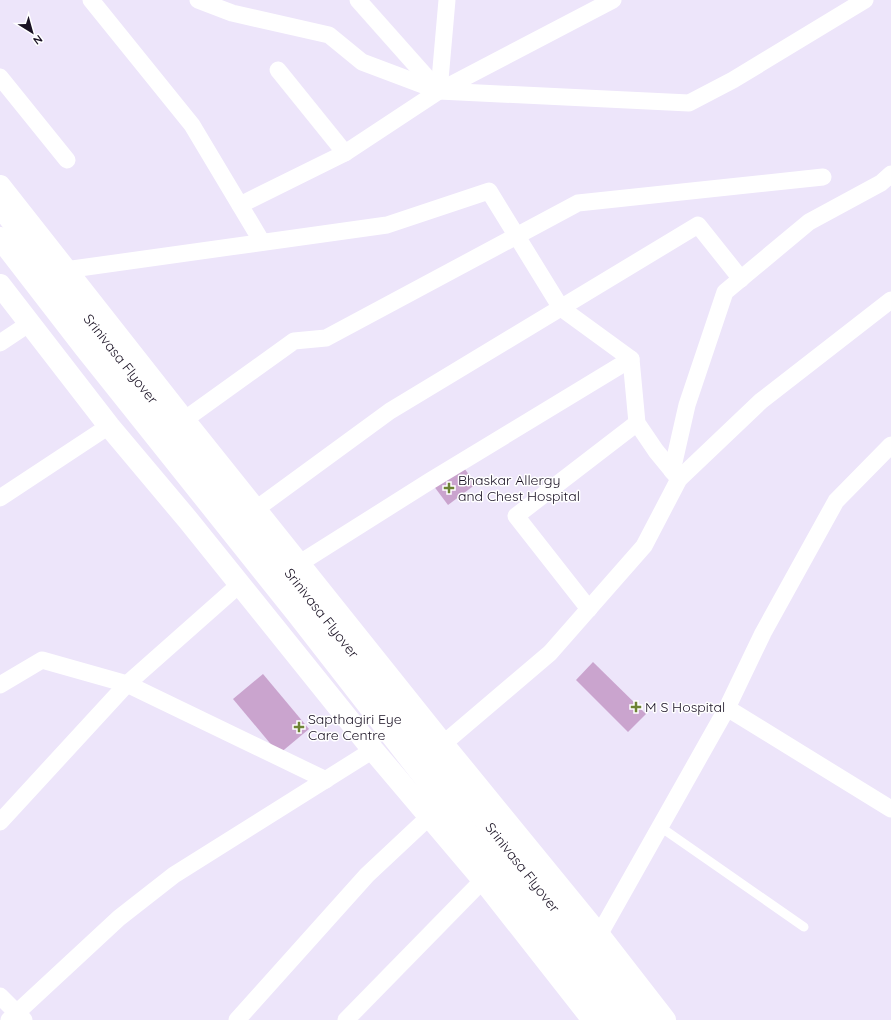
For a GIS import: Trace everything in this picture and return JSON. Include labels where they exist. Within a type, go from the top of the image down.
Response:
[{"type":"street","points":[[91,0],[192,125],[262,242]]},
{"type":"street","points":[[198,0],[232,13],[329,35],[362,62],[439,91],[689,103],[733,80],[865,0]]},
{"type":"street","points":[[358,0],[439,91]]},
{"type":"street","points":[[439,91],[447,0]]},
{"type":"street","points":[[240,205],[345,153],[439,91],[613,0]]},
{"type":"street","points":[[278,70],[345,153]]},
{"type":"street","points":[[0,77],[66,160]]},
{"type":"street","points":[[443,744],[550,653],[644,546],[676,475],[687,405],[725,292],[809,222],[881,183],[891,174]]},
{"type":"street","points":[[184,420],[294,341],[326,338],[578,203],[823,177]]},
{"type":"street","points":[[0,186],[184,420],[300,563],[443,744],[599,935],[665,1020]]},
{"type":"street","points":[[65,270],[387,224],[489,191],[560,308],[631,359],[637,423],[656,451],[676,475]]},
{"type":"street","name":"Srinivasa Flyover","points":[[0,206],[643,1020]]},
{"type":"street","points":[[256,509],[390,411],[698,225],[741,279]]},
{"type":"street","name":"Srinivasa Flyover","points":[[0,238],[85,348],[298,615],[474,841],[618,1020]]},
{"type":"street","points":[[0,285],[109,426],[240,584],[373,750],[483,880],[593,1020]]},
{"type":"street","points":[[676,475],[761,401],[891,300]]},
{"type":"street","points":[[0,344],[30,323]]},
{"type":"street","points":[[300,563],[430,481],[631,359]]},
{"type":"street","points":[[588,609],[516,516],[637,423]]},
{"type":"street","points":[[0,498],[109,426]]},
{"type":"street","points":[[599,935],[659,826],[727,708],[762,633],[836,501],[891,446]]},
{"type":"street","points":[[0,822],[127,684],[240,584]]},
{"type":"street","points":[[0,685],[42,660],[127,684],[326,780]]},
{"type":"street","points":[[727,708],[891,809]]},
{"type":"street","points":[[0,996],[16,1018],[119,918],[174,875],[373,750]]},
{"type":"street","points":[[237,1020],[367,876],[430,816]]},
{"type":"street","points":[[346,1020],[483,880]]},
{"type":"lane","points":[[659,826],[804,926]]},
{"type":"building","points":[[461,464],[476,484],[448,505],[433,485]]},
{"type":"building","points":[[593,662],[646,714],[628,732],[576,680]]},
{"type":"building","points":[[263,674],[309,729],[279,754],[233,699]]},
{"type":"place","name":"Bhaskar Allergy and Chest Hospital","points":[[449,488]]},
{"type":"place","name":"M S Hospital","points":[[636,707]]},
{"type":"place","name":"Sapthagiri Eye Care Centre","points":[[299,727]]}]
